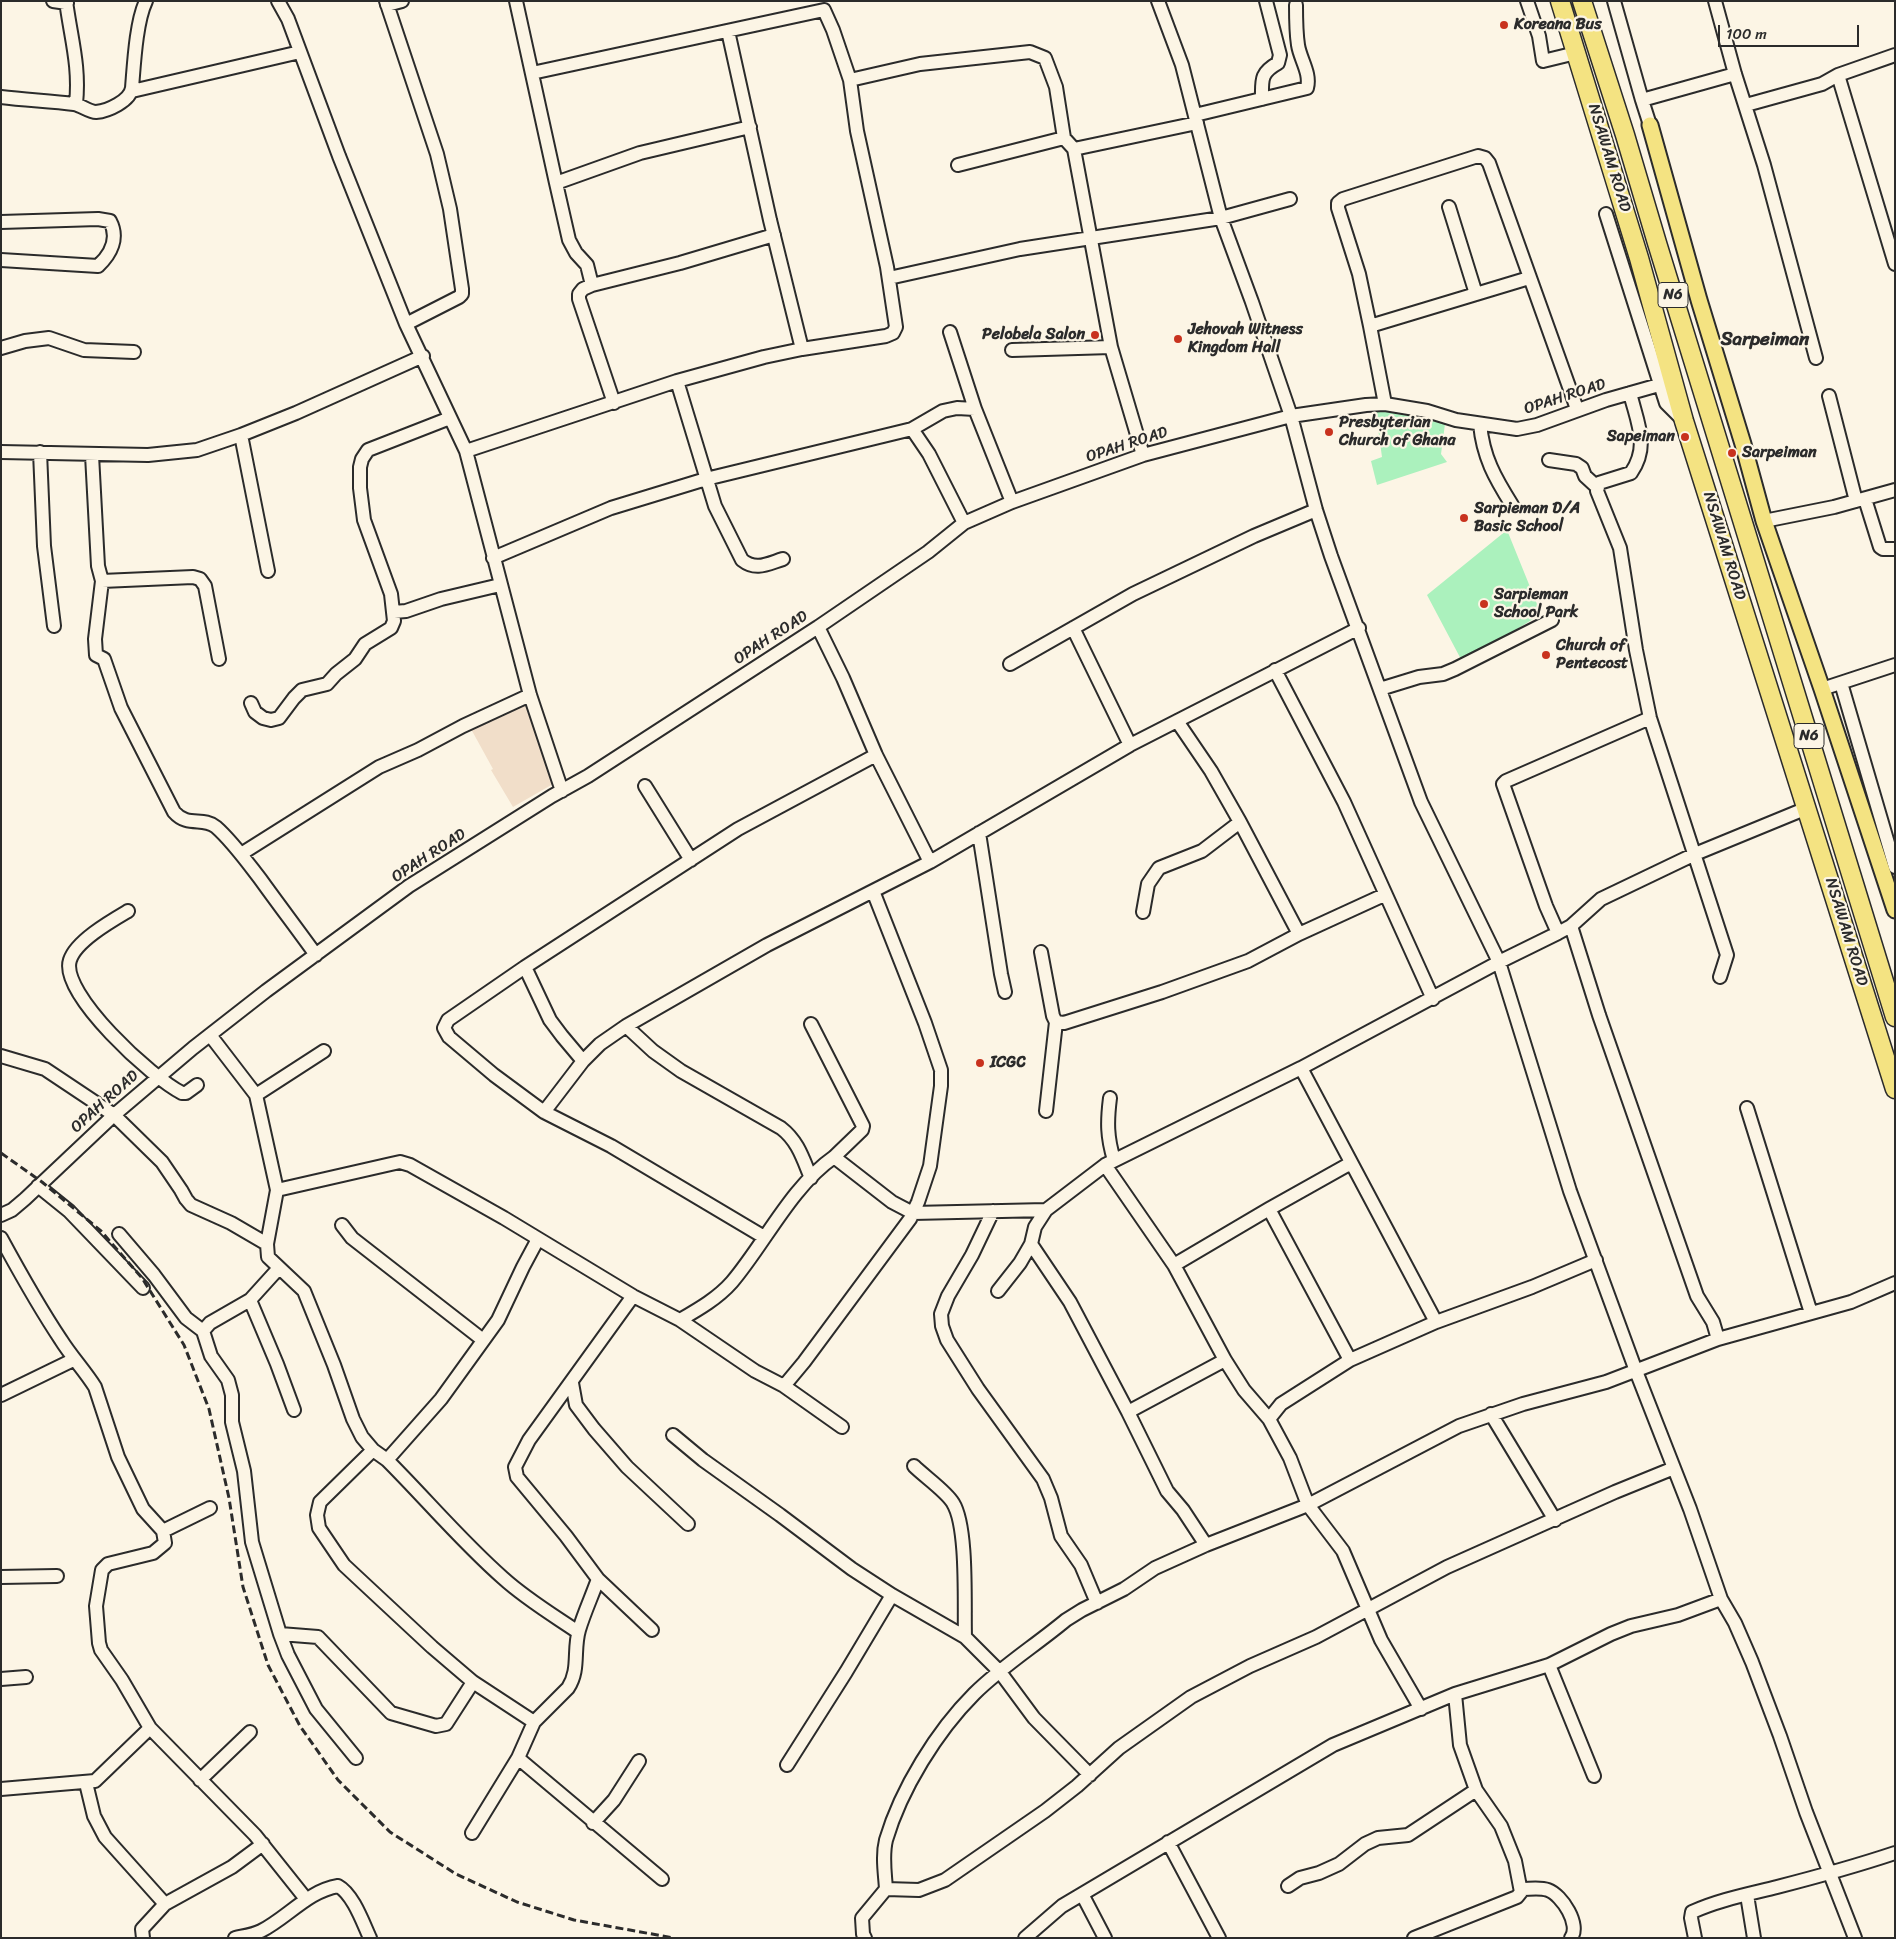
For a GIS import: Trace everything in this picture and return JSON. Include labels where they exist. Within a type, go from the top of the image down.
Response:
[{"type":"highway","name":"NSAWAM ROAD","points":[[1560,1],[1639,258],[1667,383],[1684,421],[1895,1089]]},
{"type":"highway","name":"NSAWAM ROAD","points":[[1582,1],[1625,135],[1895,1017]]},
{"type":"main road","points":[[1650,125],[1699,300],[1744,444],[1764,521],[1895,910]]},
{"type":"street","points":[[53,1],[66,2],[75,48],[78,82],[76,104]]},
{"type":"street","points":[[132,91],[132,75],[141,11],[146,1]]},
{"type":"street","points":[[278,1],[288,19],[338,156],[406,324],[423,356],[466,451],[530,695],[562,790]]},
{"type":"street","points":[[402,1],[386,3],[437,154],[450,209],[462,289],[462,294],[459,297],[406,324]]},
{"type":"street","points":[[516,1],[569,240],[576,253],[587,265],[592,285]]},
{"type":"street","points":[[1158,1],[1182,65],[1221,218],[1291,416],[1316,510],[1358,628],[1421,802],[1499,962],[1570,1191],[1636,1371],[1690,1509],[1721,1600],[1752,1662],[1780,1736],[1792,1776],[1855,1938]]},
{"type":"street","points":[[1266,1],[1280,55],[1278,62]]},
{"type":"street","points":[[1527,1],[1539,36],[1543,61],[1576,53]]},
{"type":"street","points":[[1614,1],[1650,125]]},
{"type":"street","points":[[1074,150],[1308,88],[1309,80],[1298,48],[1298,2]]},
{"type":"street","points":[[1719,3],[1735,74],[1746,105],[1816,358]]},
{"type":"street","points":[[466,451],[677,381],[802,348],[886,336],[893,333],[896,327],[888,278],[857,131],[850,80],[824,10],[532,73]]},
{"type":"street","points":[[728,31],[774,235],[802,348]]},
{"type":"street","points":[[1262,99],[1262,78],[1269,68],[1298,48]]},
{"type":"street","points":[[1,97],[76,104],[94,112],[118,104],[132,91],[300,52]]},
{"type":"street","points":[[850,80],[920,64],[1030,52],[1044,58],[1056,87],[1064,138],[1074,150],[1111,347],[1143,455]]},
{"type":"street","points":[[1746,105],[1822,84],[1838,75],[1895,55]]},
{"type":"street","points":[[1642,100],[1735,74]]},
{"type":"street","points":[[1838,75],[1895,264]]},
{"type":"street","points":[[556,183],[640,153],[750,128]]},
{"type":"street","points":[[958,165],[1064,138]]},
{"type":"street","points":[[1385,404],[1359,274],[1338,203],[1343,199],[1478,156],[1485,158],[1489,163],[1577,410]]},
{"type":"street","points":[[888,278],[1020,249],[1221,218],[1290,199]]},
{"type":"street","points":[[1449,207],[1476,294]]},
{"type":"street","points":[[1606,214],[1667,383]]},
{"type":"street","points":[[1,222],[98,219],[110,221],[113,227],[113,241],[107,257],[98,266],[1,260]]},
{"type":"street","points":[[614,403],[579,299],[582,289],[680,264],[774,235]]},
{"type":"street","points":[[1370,326],[1529,278]]},
{"type":"street","points":[[950,332],[975,409],[1012,502]]},
{"type":"street","points":[[1,348],[26,341],[49,338],[84,350],[134,352]]},
{"type":"street","points":[[1012,350],[1111,347]]},
{"type":"street","points":[[1,452],[148,455],[197,450],[241,435],[423,356]]},
{"type":"street","points":[[677,381],[715,506],[742,560],[749,566],[758,567],[782,558]]},
{"type":"street","name":"OPAH ROAD","points":[[1,1215],[12,1210],[159,1076],[210,1035],[410,886],[562,790],[588,776],[818,627],[928,552],[964,523],[1012,502],[1143,455],[1291,416],[1385,404],[1428,411],[1456,420],[1517,429],[1537,425],[1577,410],[1667,383]]},
{"type":"street","points":[[1597,487],[1599,483],[1631,473],[1640,456],[1642,443],[1630,393]]},
{"type":"street","points":[[1829,396],[1860,500],[1880,547],[1883,549],[1895,549]]},
{"type":"street","points":[[493,558],[611,508],[706,479],[912,429],[943,411],[957,408],[975,409]]},
{"type":"street","points":[[252,703],[255,712],[263,718],[271,720],[279,718],[302,690],[327,684],[355,659],[365,644],[391,628],[394,621],[394,612],[391,594],[364,520],[360,488],[362,459],[368,450],[450,418]]},
{"type":"street","points":[[1480,424],[1482,446],[1487,460],[1512,505]]},
{"type":"street","points":[[912,429],[929,454],[964,523]]},
{"type":"street","points":[[241,435],[268,571]]},
{"type":"street","points":[[40,452],[44,546],[54,626]]},
{"type":"street","points":[[92,454],[98,566],[102,581],[94,638],[96,655],[104,659],[121,708],[174,812],[179,818],[186,821],[206,822],[215,826],[241,854],[316,955]]},
{"type":"street","points":[[1550,460],[1576,464],[1582,468],[1585,476],[1597,487],[1620,548],[1636,650],[1650,718],[1727,955],[1720,977]]},
{"type":"street","points":[[1764,521],[1860,500],[1895,490]]},
{"type":"street","points":[[1010,664],[1133,594],[1254,536],[1316,510]]},
{"type":"street","points":[[102,581],[193,577],[200,579],[205,586],[219,659]]},
{"type":"street","points":[[394,612],[406,611],[442,599],[500,585]]},
{"type":"street","points":[[1380,689],[1419,677],[1443,674],[1552,620]]},
{"type":"street","points":[[818,627],[843,678],[876,755],[930,862]]},
{"type":"street","points":[[1073,628],[1130,745]]},
{"type":"street","points":[[544,1112],[583,1061],[600,1044],[626,1026],[767,945],[930,862],[1130,745],[1358,628]]},
{"type":"street","points":[[1822,689],[1895,665]]},
{"type":"street","points":[[1275,670],[1344,802],[1384,895],[1433,999]]},
{"type":"street","points":[[1841,683],[1895,867]]},
{"type":"street","points":[[241,854],[379,767],[530,695]]},
{"type":"street","points":[[1558,933],[1503,784],[1506,781],[1650,718]]},
{"type":"street","points":[[1177,721],[1210,770],[1240,822],[1299,934]]},
{"type":"street","points":[[764,1237],[620,1151],[544,1112],[494,1075],[449,1037],[444,1028],[448,1020],[525,967],[738,829],[814,786],[876,755]]},
{"type":"street","points":[[645,786],[691,860]]},
{"type":"street","points":[[998,1291],[1020,1263],[1031,1244],[1035,1227],[1046,1210],[1110,1162],[1301,1068],[1499,962],[1558,933],[1571,926],[1600,899],[1695,854],[1807,808]]},
{"type":"street","points":[[1143,912],[1148,884],[1159,868],[1202,851],[1240,822]]},
{"type":"street","points":[[979,833],[1005,992]]},
{"type":"street","points":[[784,1386],[832,1325],[912,1213],[930,1166],[942,1086],[940,1070],[925,1024],[873,891]]},
{"type":"street","points":[[1056,1022],[1064,1023],[1162,992],[1248,961],[1299,934],[1384,895]]},
{"type":"street","points":[[128,911],[77,948],[70,958],[68,967],[73,985],[106,1029],[133,1056],[182,1093],[186,1093],[197,1085]]},
{"type":"street","points":[[1571,926],[1599,1015],[1697,1296],[1713,1322],[1718,1339]]},
{"type":"street","points":[[1041,952],[1052,1016],[1056,1022],[1046,1111]]},
{"type":"street","points":[[525,967],[550,1020],[583,1061]]},
{"type":"street","points":[[680,1320],[706,1305],[732,1282],[764,1237],[811,1178],[862,1130],[863,1126],[811,1024]]},
{"type":"street","points":[[626,1026],[681,1071],[789,1134],[797,1144],[811,1178]]},
{"type":"street","points":[[210,1035],[256,1095],[276,1190],[267,1244],[268,1257],[304,1290],[353,1419],[362,1437],[372,1450],[387,1460],[476,1553],[504,1579],[578,1632]]},
{"type":"street","points":[[256,1095],[324,1051]]},
{"type":"street","points":[[1,1056],[45,1069],[114,1115],[162,1162],[191,1205],[231,1223],[267,1244]]},
{"type":"street","points":[[1301,1068],[1436,1322]]},
{"type":"street","points":[[1110,1098],[1107,1124],[1110,1162],[1174,1265],[1225,1360],[1244,1390],[1269,1419],[1290,1458],[1308,1505],[1343,1550],[1381,1640],[1421,1709]]},
{"type":"street","points":[[1747,1108],[1811,1313]]},
{"type":"street","points":[[834,1158],[892,1202],[912,1213],[1046,1210]]},
{"type":"street","points":[[276,1190],[400,1162],[410,1165],[633,1296],[680,1320],[755,1371],[784,1386],[842,1427]]},
{"type":"street","points":[[1174,1265],[1351,1163]]},
{"type":"street","points":[[38,1186],[69,1211],[143,1288]]},
{"type":"street","points":[[1269,1209],[1350,1360]]},
{"type":"street","points":[[993,1211],[972,1255],[948,1296],[942,1314],[942,1326],[947,1340],[978,1389],[1043,1479],[1051,1498],[1061,1536],[1080,1565],[1098,1603]]},
{"type":"street","points":[[342,1225],[352,1238],[483,1340]]},
{"type":"street","points":[[118,1234],[154,1275],[186,1318],[203,1331],[211,1356],[228,1380],[232,1395],[232,1422],[244,1471],[252,1542],[280,1634],[316,1709],[356,1758]]},
{"type":"street","points":[[1,1238],[37,1305],[73,1360],[90,1378],[118,1457],[143,1509],[164,1530],[164,1543],[153,1553],[108,1564],[102,1570],[96,1606],[101,1650],[122,1680],[150,1728],[263,1844],[306,1899]]},
{"type":"street","points":[[387,1460],[442,1399],[498,1320],[538,1239]]},
{"type":"street","points":[[1031,1244],[1070,1302],[1168,1491],[1206,1545]]},
{"type":"street","points":[[1269,1419],[1281,1404],[1350,1360],[1436,1322],[1532,1287],[1596,1260]]},
{"type":"street","points":[[203,1331],[210,1323],[250,1300],[279,1268]]},
{"type":"street","points":[[865,1938],[862,1918],[886,1889],[884,1868],[886,1841],[903,1798],[924,1757],[951,1719],[975,1693],[1066,1620],[1082,1610],[1124,1590],[1155,1568],[1206,1545],[1308,1505],[1451,1430],[1491,1414],[1606,1382],[1718,1339],[1851,1302],[1895,1283]]},
{"type":"street","points":[[633,1296],[572,1383],[560,1396],[539,1426],[515,1467],[517,1477],[598,1578],[652,1630]]},
{"type":"street","points":[[250,1300],[294,1410]]},
{"type":"street","points":[[1,1395],[73,1360]]},
{"type":"street","points":[[1128,1412],[1225,1360]]},
{"type":"street","points":[[572,1383],[576,1405],[594,1429],[627,1467],[688,1524]]},
{"type":"street","points":[[1491,1414],[1555,1520]]},
{"type":"street","points":[[673,1434],[703,1460],[852,1569],[892,1595],[965,1637],[1000,1672],[1034,1718],[1090,1775]]},
{"type":"street","points":[[372,1450],[320,1502],[317,1515],[319,1528],[344,1565],[432,1648],[473,1682],[534,1722]]},
{"type":"street","points":[[914,1466],[953,1501],[958,1513],[963,1536],[965,1637]]},
{"type":"street","points":[[886,1889],[919,1890],[945,1880],[1046,1811],[1119,1748],[1191,1697],[1250,1666],[1316,1638],[1446,1567],[1674,1468]]},
{"type":"street","points":[[164,1530],[210,1508]]},
{"type":"street","points":[[1,1577],[57,1576]]},
{"type":"street","points":[[472,1833],[518,1758],[534,1722],[568,1688],[572,1681],[575,1673],[578,1632],[598,1578]]},
{"type":"street","points":[[787,1765],[892,1595]]},
{"type":"street","points":[[1025,1938],[1062,1906],[1333,1745],[1455,1694],[1549,1666],[1631,1626],[1678,1615],[1721,1600]]},
{"type":"street","points":[[280,1634],[318,1637],[391,1713],[436,1726],[446,1724],[473,1682]]},
{"type":"street","points":[[1549,1666],[1594,1776]]},
{"type":"street","points":[[1,1679],[26,1677]]},
{"type":"street","points":[[1414,1938],[1517,1898],[1521,1892],[1515,1861],[1501,1826],[1476,1790],[1460,1745],[1455,1694]]},
{"type":"street","points":[[1,1790],[86,1783],[100,1777],[150,1728]]},
{"type":"street","points":[[200,1780],[250,1732]]},
{"type":"street","points":[[518,1758],[593,1823],[662,1879]]},
{"type":"street","points":[[593,1823],[614,1800],[639,1761]]},
{"type":"street","points":[[86,1783],[94,1816],[105,1837],[165,1904]]},
{"type":"street","points":[[1288,1886],[1300,1878],[1319,1873],[1339,1864],[1365,1844],[1378,1838],[1408,1835],[1476,1790]]},
{"type":"street","points":[[1168,1842],[1219,1938]]},
{"type":"street","points":[[143,1938],[142,1929],[165,1904],[232,1867],[263,1844]]},
{"type":"street","points":[[1695,1938],[1690,1918],[1692,1912],[1722,1901],[1830,1874],[1895,1854]]},
{"type":"street","points":[[235,1938],[262,1931],[306,1899],[338,1886],[343,1889],[357,1910],[370,1938]]},
{"type":"street","points":[[1521,1889],[1542,1888],[1556,1894],[1574,1922],[1575,1929],[1571,1938]]},
{"type":"street","points":[[1082,1894],[1105,1938]]},
{"type":"street","points":[[1747,1895],[1754,1938]]},
{"type":"shaded area","points":[[528,702],[553,784],[513,807],[491,770],[493,769],[471,729]]},
{"type":"green space","points":[[1375,407],[1445,424],[1441,454],[1447,462],[1377,485],[1371,461],[1382,457]]},
{"type":"green space","name":"Sarpieman School Park","points":[[1507,530],[1541,614],[1463,663],[1427,595]]},
{"type":"railway","points":[[1,1153],[42,1182],[101,1231],[142,1278],[184,1345],[209,1409],[229,1498],[243,1587],[268,1665],[300,1726],[338,1780],[390,1832],[456,1874],[517,1902],[574,1920],[674,1938]]},
{"type":"place","name":"Koreana Bus","points":[[1504,25]]},
{"type":"place","name":"Pelobela Salon","points":[[1095,335]]},
{"type":"place","name":"Jehovah Witness Kingdom Hall","points":[[1178,339]]},
{"type":"place","name":"Presbyterian Church of Ghana","points":[[1329,432]]},
{"type":"place","name":"Sapeiman","points":[[1685,437]]},
{"type":"place","name":"Sarpeiman","points":[[1732,453]]},
{"type":"place","name":"Sarpieman D/A Basic School","points":[[1464,518]]},
{"type":"place","name":"Sarpieman School Park","points":[[1484,604]]},
{"type":"place","name":"Church of Pentecost","points":[[1546,655]]},
{"type":"place","name":"ICGC","points":[[980,1063]]},
{"type":"district","name":"Sarpeiman","points":[[1765,340]]}]
